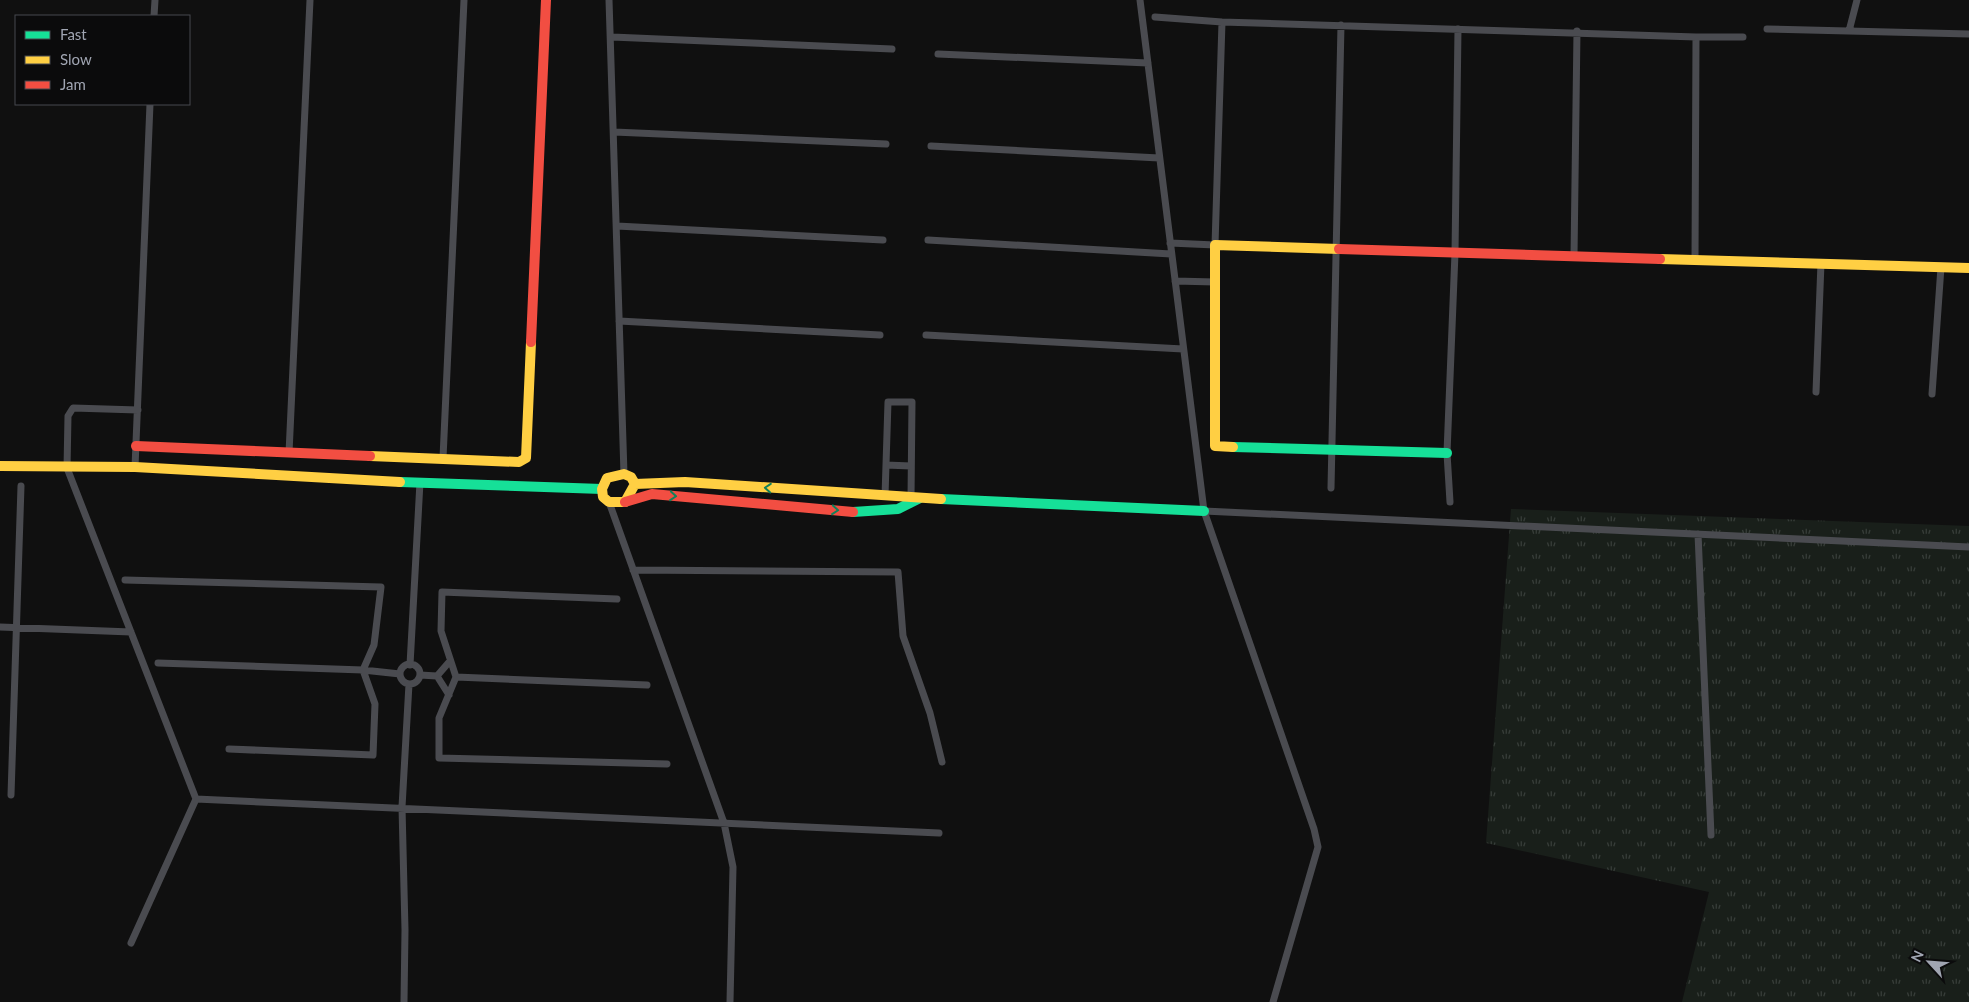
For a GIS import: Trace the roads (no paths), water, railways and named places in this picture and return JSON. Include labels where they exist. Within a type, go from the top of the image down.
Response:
[{"type":"street","points":[[154,15],[155,0]]},
{"type":"street","points":[[289,453],[310,0]]},
{"type":"street","points":[[443,458],[464,0]]},
{"type":"street","points":[[136,446],[519,462],[526,458],[546,0]]},
{"type":"street","points":[[609,0],[612,37],[624,474]]},
{"type":"street","points":[[1140,0],[1204,511],[1314,829],[1318,847],[1273,1002]]},
{"type":"street","points":[[1849,31],[1857,0]]},
{"type":"street","points":[[1155,17],[1222,22],[1743,37]]},
{"type":"street","points":[[1222,22],[1215,245],[1215,446],[1448,453]]},
{"type":"street","points":[[1331,488],[1341,25]]},
{"type":"street","points":[[1450,502],[1448,453],[1455,253],[1458,29]]},
{"type":"street","points":[[1767,29],[1969,34]]},
{"type":"street","points":[[1574,256],[1577,31]]},
{"type":"street","points":[[1694,260],[1696,36]]},
{"type":"street","points":[[612,37],[892,49]]},
{"type":"street","points":[[938,54],[1148,63]]},
{"type":"street","points":[[135,467],[150,105]]},
{"type":"street","points":[[614,132],[886,144]]},
{"type":"street","points":[[931,146],[1159,158]]},
{"type":"street","points":[[617,226],[883,240]]},
{"type":"street","points":[[928,240],[1172,254]]},
{"type":"street","points":[[1170,243],[1336,250],[1969,268]]},
{"type":"street","points":[[1816,392],[1821,263]]},
{"type":"street","points":[[1932,394],[1941,267]]},
{"type":"street","points":[[1175,281],[1215,282]]},
{"type":"street","points":[[619,321],[880,335]]},
{"type":"street","points":[[926,335],[1183,349]]},
{"type":"street","points":[[885,496],[888,402],[912,402],[911,466],[916,498]]},
{"type":"street","points":[[131,944],[196,799],[67,468],[68,416],[73,408],[138,410]]},
{"type":"street","points":[[886,465],[911,466]]},
{"type":"street","points":[[0,466],[67,468],[135,467],[420,482],[602,489]]},
{"type":"street","points":[[635,484],[631,477],[624,474],[607,478],[602,489],[603,497],[609,502],[724,823],[733,867],[730,1002]]},
{"type":"street","points":[[410,665],[420,482]]},
{"type":"street","points":[[635,484],[685,482],[916,498],[1969,547]]},
{"type":"street","points":[[625,502],[635,484]]},
{"type":"street","points":[[11,795],[21,486]]},
{"type":"street","points":[[609,502],[625,502],[652,494],[850,512],[898,509],[916,498]]},
{"type":"street","points":[[1698,534],[1711,835]]},
{"type":"street","points":[[633,570],[898,572],[903,636],[930,713],[942,762]]},
{"type":"street","points":[[124,580],[381,587],[374,645],[363,670],[375,704],[373,754],[229,749]]},
{"type":"street","points":[[617,599],[442,592],[441,631],[456,678],[439,718],[439,758],[667,764]]},
{"type":"street","points":[[0,627],[131,632]]},
{"type":"street","points":[[436,676],[450,661]]},
{"type":"street","points":[[158,663],[363,670],[400,674]]},
{"type":"street","points":[[409,684],[401,679],[400,674],[405,666],[415,666],[420,675]]},
{"type":"street","points":[[420,675],[436,676]]},
{"type":"street","points":[[409,684],[418,680],[420,675]]},
{"type":"street","points":[[436,676],[448,695]]},
{"type":"street","points":[[456,678],[647,685]]},
{"type":"street","points":[[404,1002],[405,930],[402,807],[409,684]]},
{"type":"street","points":[[196,799],[939,833]]}]
